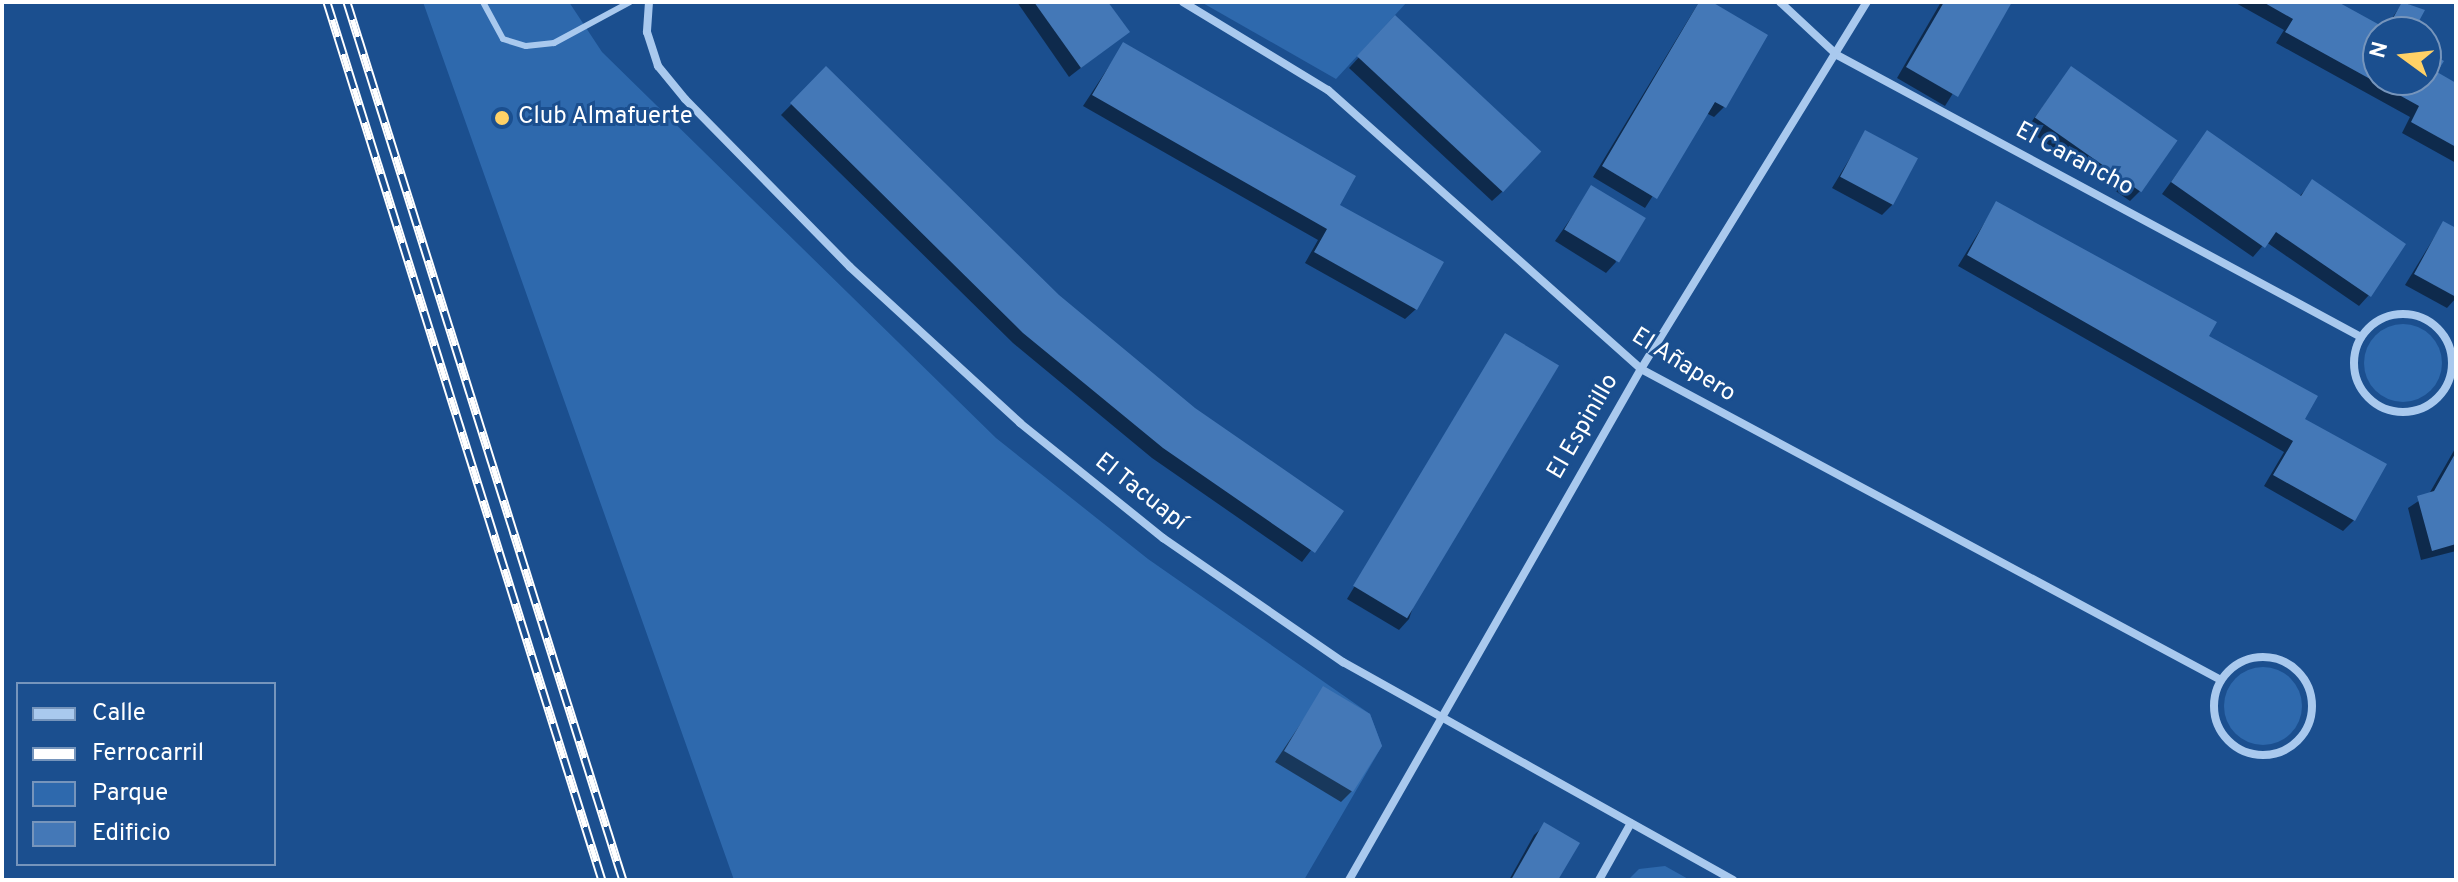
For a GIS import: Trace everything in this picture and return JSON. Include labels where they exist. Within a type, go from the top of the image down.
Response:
[{"type":"street","name":"El Tacuapí","points":[[649,2],[647,32],[658,66],[685,99],[850,267],[1020,423],[1163,538],[1343,662],[1733,880]]},
{"type":"street","name":"El Añapero","points":[[1183,2],[1328,90],[1641,369],[2221,680]]},
{"type":"street","name":"El Carancho","points":[[1780,2],[1837,55],[2361,337]]},
{"type":"street","name":"El Espinillo","points":[[1349,880],[1641,369],[1867,2]]},
{"type":"street","points":[[2387,317],[2427,320],[2451,352],[2447,385],[2415,410],[2377,404],[2358,381],[2361,337],[2387,317]]},
{"type":"street","points":[[2261,657],[2290,665],[2312,705],[2303,734],[2278,753],[2237,747],[2215,713],[2221,680],[2261,657]]},
{"type":"street","points":[[1599,880],[1631,823]]},
{"type":"lane","points":[[483,2],[503,39],[526,46],[554,43],[630,2]]},
{"type":"green space","points":[[423,2],[569,2],[602,52],[996,438],[1148,559],[1370,714],[1382,746],[1304,880],[734,880]]},
{"type":"green space","points":[[1201,2],[1407,2],[1336,79]]},
{"type":"green space","points":[[2403,324],[2418,327],[2431,335],[2439,348],[2442,363],[2439,378],[2431,391],[2418,399],[2403,402],[2388,399],[2375,391],[2367,378],[2364,363],[2367,348],[2375,335],[2388,327]]},
{"type":"green space","points":[[2263,667],[2278,670],[2295,684],[2302,706],[2299,721],[2285,738],[2263,745],[2248,742],[2231,728],[2224,706],[2227,691],[2241,674]]},
{"type":"green space","points":[[1665,866],[1690,880],[1628,880],[1639,869]]},
{"type":"building","points":[[1034,2],[1108,2],[1130,32],[1081,68]]},
{"type":"building","points":[[1699,2],[1712,2],[1768,35],[1726,108],[1715,102],[1657,199],[1602,166]]},
{"type":"building","points":[[1944,2],[2012,2],[1958,97],[1906,67]]},
{"type":"building","points":[[2263,2],[2338,2],[2363,16],[2362,75],[2285,32],[2293,19]]},
{"type":"building","points":[[2402,2],[2425,10],[2422,16],[2394,16]]},
{"type":"building","points":[[1395,15],[1541,151],[1503,192],[1357,56]]},
{"type":"building","points":[[1123,42],[1356,176],[1340,205],[1444,262],[1417,310],[1314,252],[1327,229],[1092,95]]},
{"type":"building","points":[[826,66],[1059,295],[1195,408],[1344,511],[1315,553],[1163,448],[1023,333],[790,103]]},
{"type":"building","points":[[2071,66],[2177,141],[2141,192],[2035,118]]},
{"type":"building","points":[[2442,75],[2456,83],[2456,147],[2411,122],[2419,106],[2401,96],[2442,96]]},
{"type":"building","points":[[1865,130],[1918,158],[1893,205],[1840,177]]},
{"type":"building","points":[[2207,130],[2301,196],[2312,179],[2406,244],[2371,297],[2276,232],[2265,248],[2171,182]]},
{"type":"building","points":[[1591,185],[1646,218],[1619,263],[1564,230]]},
{"type":"building","points":[[1996,201],[2217,322],[2209,336],[2318,396],[2305,419],[2387,464],[2355,521],[2273,475],[2293,441],[1967,255]]},
{"type":"building","points":[[2443,221],[2456,228],[2456,297],[2414,274]]},
{"type":"building","points":[[1505,333],[1559,365],[1407,618],[1353,586]]},
{"type":"building","points":[[2456,452],[2456,544],[2432,551],[2417,496],[2434,491]]},
{"type":"building","points":[[1323,686],[1370,714],[1382,746],[1353,792],[1284,751]]},
{"type":"building","points":[[1544,822],[1580,843],[1558,880],[1511,880]]},
{"type":"railway","points":[[327,2],[602,880]]},
{"type":"railway","points":[[347,2],[623,880]]},
{"type":"place","name":"Club Almafuerte","points":[[502,118]]}]
